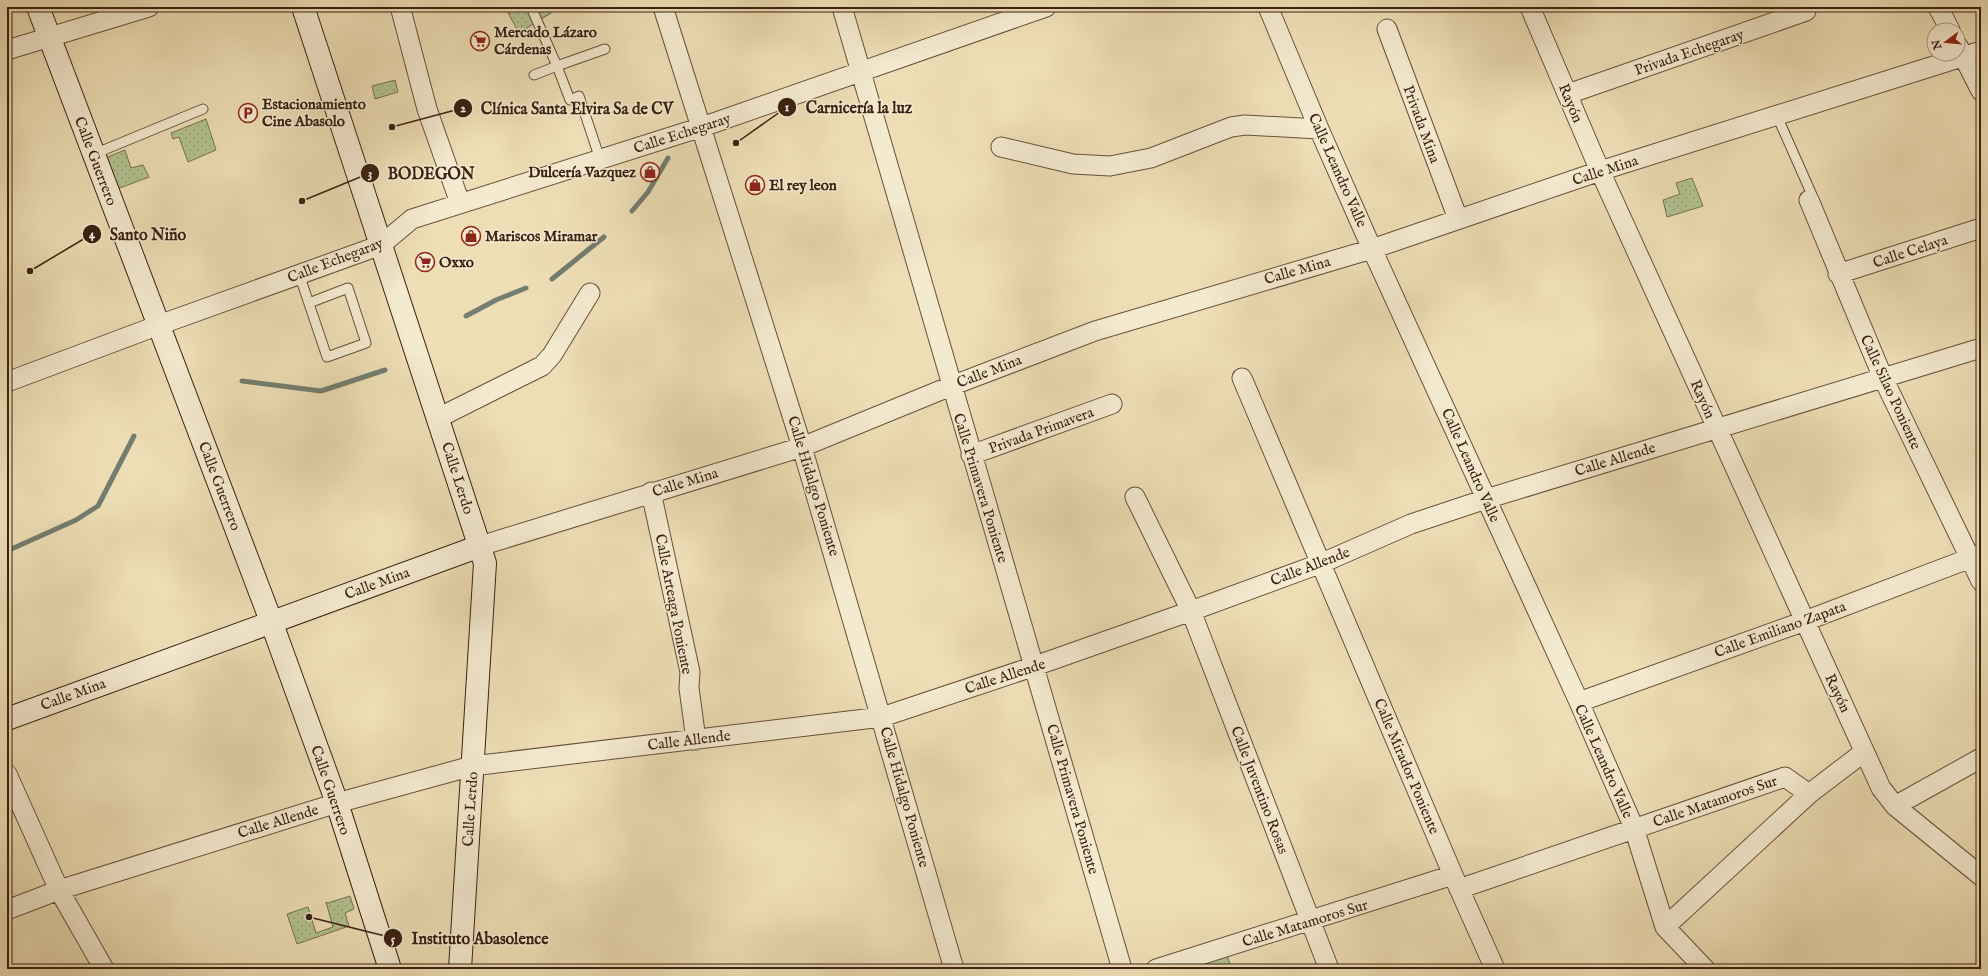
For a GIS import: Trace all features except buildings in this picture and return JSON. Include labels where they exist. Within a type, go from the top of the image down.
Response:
[{"type":"street","name":"Calle Guerrero","points":[[38,7],[271,621],[337,803],[390,969]]},
{"type":"street","points":[[7,50],[149,7]]},
{"type":"street","name":"Calle Lerdo","points":[[303,7],[324,81],[381,245],[485,563],[460,969]]},
{"type":"street","name":"Calle Hidalgo Poniente","points":[[663,7],[802,447],[882,716],[954,969]]},
{"type":"street","name":"Calle Primavera Poniente","points":[[842,7],[971,455],[1035,666],[1122,969]]},
{"type":"street","name":"Calle Echegaray","points":[[7,382],[158,325],[381,245],[412,219],[702,127],[1046,7]]},
{"type":"street","name":"Calle Leandro Valle","points":[[1268,7],[1319,129],[1372,249],[1579,702],[1634,828],[1665,927]]},
{"type":"street","name":"Rayón","points":[[1530,7],[1600,171],[1881,788],[1895,806],[1981,876]]},
{"type":"street","name":"Privada Echegaray","points":[[1568,94],[1806,11],[1804,7]]},
{"type":"street","points":[[1938,7],[1946,22]]},
{"type":"street","points":[[401,10],[427,109],[460,203]]},
{"type":"street","name":"Privada Mina","points":[[1387,29],[1458,219]]},
{"type":"street","points":[[1968,51],[1981,91]]},
{"type":"street","name":"Calle Mina","points":[[7,719],[271,621],[480,546],[651,492],[802,447],[951,386],[1095,331],[1372,249],[1600,171],[1777,116],[1968,51]]},
{"type":"street","points":[[1001,147],[1073,164],[1110,166],[1151,158],[1230,127],[1245,125],[1319,129]]},
{"type":"street","name":"Calle Silao Poniente","points":[[1809,200],[1838,274],[1883,378],[1976,556],[1981,581]]},
{"type":"street","name":"Calle Celaya","points":[[1838,274],[1981,228]]},
{"type":"street","points":[[438,418],[542,366],[552,355],[590,293]]},
{"type":"street","name":"Calle Allende","points":[[7,910],[59,890],[337,803],[472,766],[696,740],[882,716],[1035,666],[1191,611],[1322,563],[1411,524],[1486,499],[1981,348]]},
{"type":"street","name":"Calle Mirador Poniente","points":[[1242,378],[1322,563],[1456,882],[1495,969]]},
{"type":"street","name":"Privada Primavera","points":[[971,455],[1112,404]]},
{"type":"street","name":"Calle Arteaga Poniente","points":[[651,492],[690,672],[689,688],[696,740]]},
{"type":"street","name":"Calle Juventino Rosas","points":[[1135,497],[1191,611],[1329,969]]},
{"type":"street","name":"Calle Emiliano Zapata","points":[[1579,702],[1805,621],[1976,556]]},
{"type":"street","points":[[1705,969],[1665,927],[1809,794],[1864,752]]},
{"type":"street","points":[[1895,806],[1981,758]]},
{"type":"street","points":[[7,774],[59,890],[98,967]]},
{"type":"street","name":"Calle Matamoros Sur","points":[[1156,969],[1311,921],[1456,882],[1634,828],[1785,777],[1809,794]]},
{"type":"lane","points":[[531,7],[570,100],[579,96],[600,159]]},
{"type":"lane","points":[[534,75],[605,49]]},
{"type":"lane","points":[[94,154],[203,109]]},
{"type":"lane","points":[[1777,116],[1812,195],[1809,200]]},
{"type":"lane","points":[[299,274],[327,357],[366,343],[348,288],[309,303]]},
{"type":"green space","points":[[505,7],[548,7],[551,13],[519,33]]},
{"type":"green space","points":[[528,7],[548,7],[551,13],[535,22]]},
{"type":"green space","points":[[395,80],[398,92],[375,99],[372,86]]},
{"type":"green space","points":[[206,119],[216,150],[188,162],[179,137],[173,139],[171,133]]},
{"type":"green space","points":[[125,150],[131,168],[143,165],[149,177],[117,189],[105,158]]},
{"type":"green space","points":[[1692,178],[1703,206],[1667,217],[1663,200],[1680,194],[1676,183]]},
{"type":"green space","points":[[350,896],[354,909],[345,913],[349,926],[297,944],[287,914],[308,907],[316,933],[333,927],[326,902],[328,903]]},
{"type":"green space","points":[[1227,956],[1232,969],[1186,969]]},
{"type":"waterway","points":[[632,211],[648,192],[668,158]]},
{"type":"waterway","points":[[552,279],[604,237]]},
{"type":"waterway","points":[[466,316],[496,300],[526,288]]},
{"type":"waterway","points":[[242,381],[321,391],[385,370]]},
{"type":"waterway","points":[[7,551],[76,520],[98,506],[134,436]]},
{"type":"place","name":"Mercado Lázaro Cárdenas","points":[[480,41]]},
{"type":"place","name":"Estacionamiento Cine Abasolo","points":[[248,113]]},
{"type":"place","name":"Clínica Santa Elvira Sa de CV","points":[[392,127]]},
{"type":"place","name":"Carnicería la luz","points":[[736,143]]},
{"type":"place","name":"Dulcería Vazquez","points":[[650,172]]},
{"type":"place","name":"El rey leon","points":[[755,185]]},
{"type":"place","name":"BODEGON","points":[[302,201]]},
{"type":"place","name":"Mariscos Miramar","points":[[471,236]]},
{"type":"place","name":"Oxxo","points":[[425,262]]},
{"type":"place","name":"Santo Niño","points":[[30,271]]},
{"type":"place","name":"Instituto Abasolence","points":[[309,917]]}]
